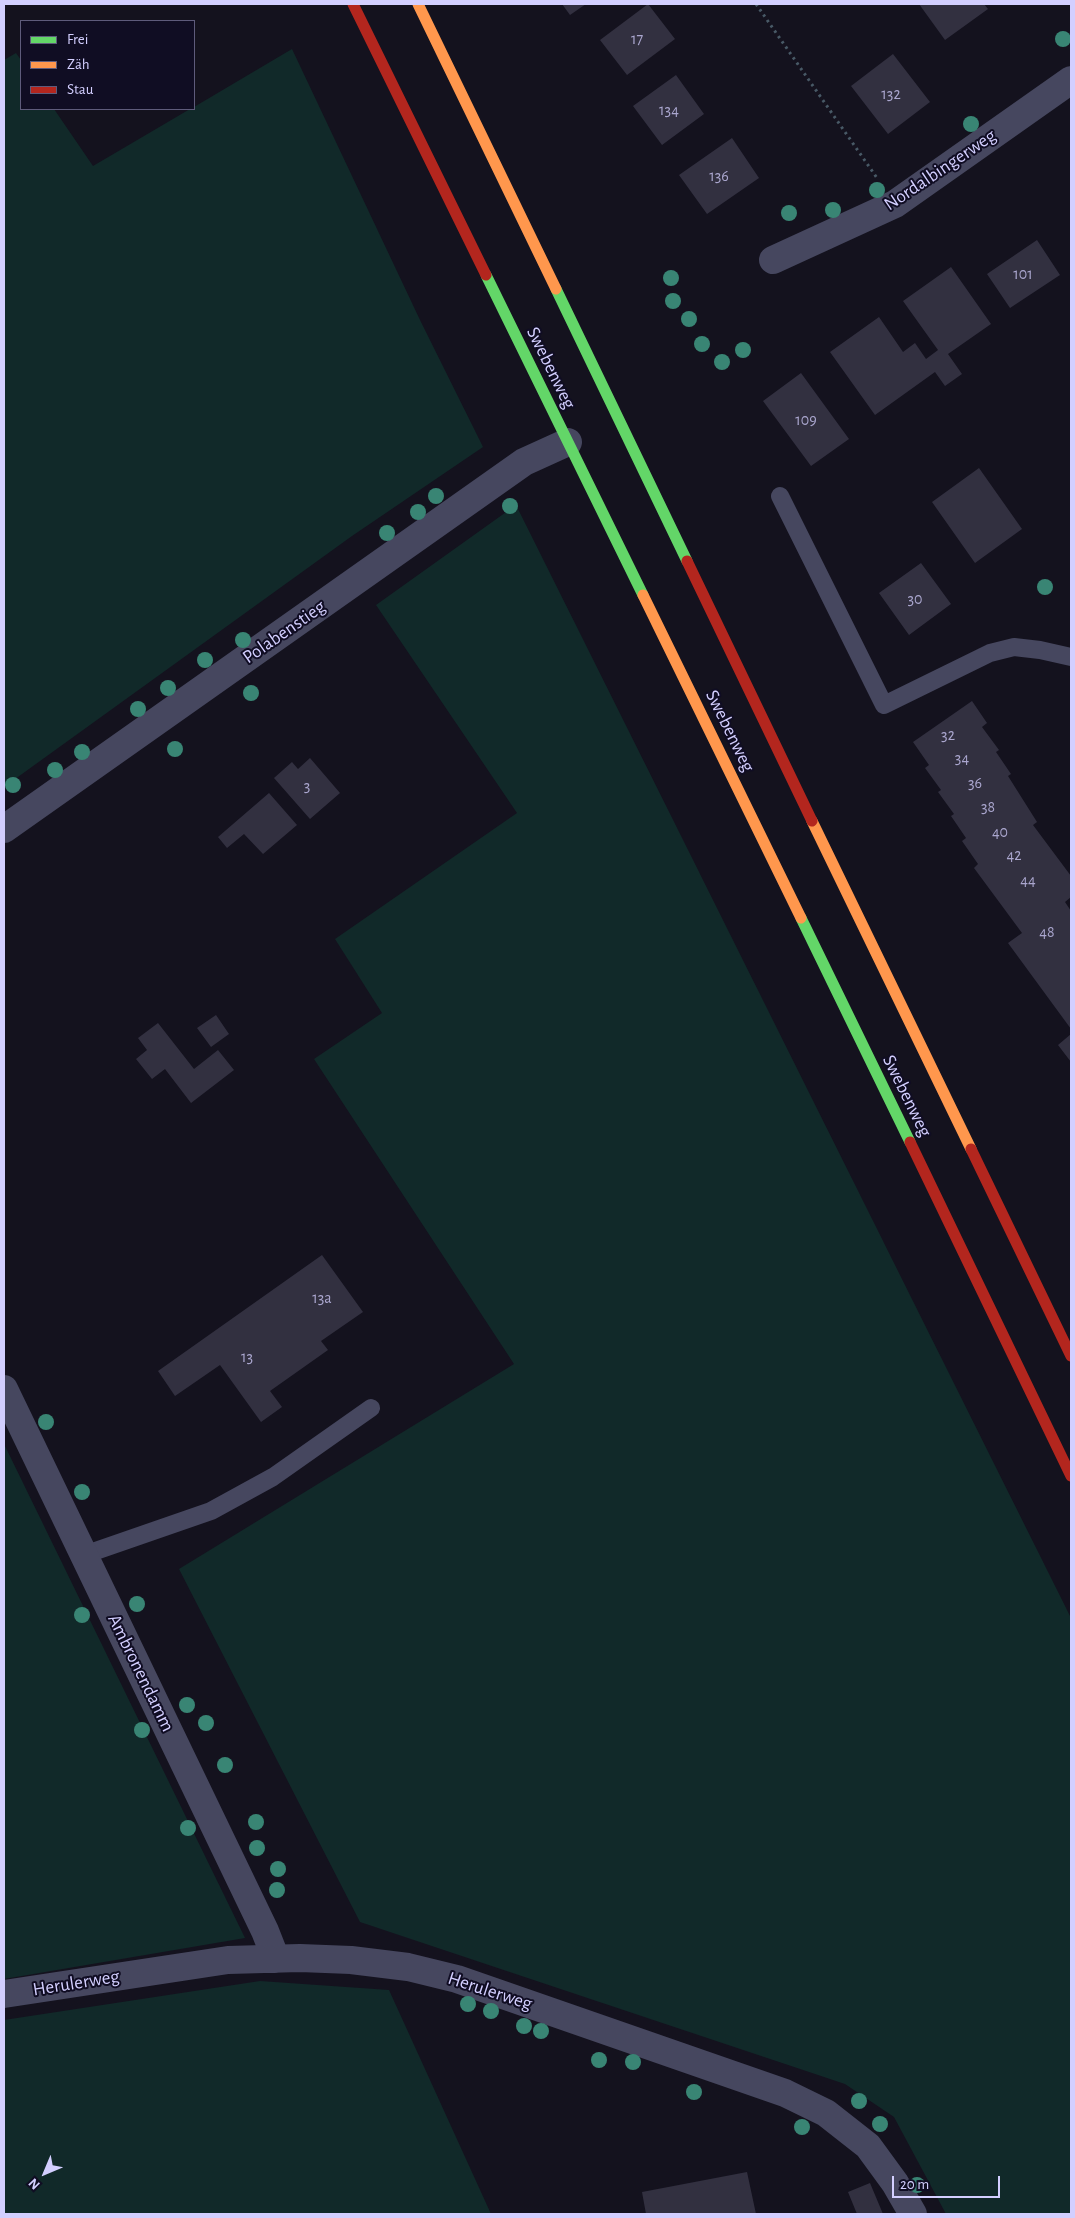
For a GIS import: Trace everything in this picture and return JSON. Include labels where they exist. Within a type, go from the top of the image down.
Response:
[{"type":"main road","name":"Swebenweg","points":[[353,4],[748,809],[1071,1476]]},
{"type":"main road","name":"Swebenweg","points":[[418,4],[1071,1356]]},
{"type":"street","name":"Nordalbingerweg","points":[[773,260],[895,204],[1071,80]]},
{"type":"street","name":"Polabenstieg","points":[[4,829],[524,462],[568,442]]},
{"type":"street","name":"Ambronendamm","points":[[4,1389],[266,1931],[276,1959]]},
{"type":"street","name":"Herulerweg","points":[[4,1994],[228,1960],[352,1960],[408,1967],[457,1979],[785,2093],[826,2113],[868,2146],[895,2183],[913,2214]]},
{"type":"lane","points":[[780,496],[884,706],[998,651],[1014,647],[1040,650],[1071,657]]},
{"type":"lane","points":[[84,1555],[212,1511],[273,1476],[371,1408]]},
{"type":"path","points":[[756,4],[895,204]]},
{"type":"green space","points":[[292,49],[420,320],[483,447],[352,536],[4,787],[4,60],[16,53],[20,59],[20,110],[55,110],[93,166],[188,110],[195,110],[195,106]]},
{"type":"green space","points":[[516,505],[1071,1618],[1071,2214],[946,2214],[894,2117],[845,2084],[360,1922],[179,1569],[514,1364],[314,1059],[382,1013],[335,939],[517,813],[376,605]]},
{"type":"green space","points":[[4,1444],[245,1938],[4,1979]]},
{"type":"green space","points":[[260,1981],[389,1990],[491,2214],[4,2214],[4,2020]]},
{"type":"building","points":[[562,4],[586,4],[570,15]]},
{"type":"building","points":[[648,4],[675,39],[627,75],[600,40]]},
{"type":"building","points":[[919,4],[984,4],[988,9],[945,40]]},
{"type":"building","points":[[893,54],[930,102],[888,134],[851,86]]},
{"type":"building","points":[[676,75],[704,114],[662,145],[633,106]]},
{"type":"building","points":[[732,138],[759,178],[707,214],[679,175]]},
{"type":"building","points":[[1037,240],[1060,275],[1010,308],[987,274]]},
{"type":"building","points":[[951,267],[991,324],[948,354],[962,374],[945,386],[935,372],[875,415],[830,352],[879,317],[903,352],[915,343],[926,359],[938,350],[903,301]]},
{"type":"building","points":[[801,373],[849,439],[811,466],[763,401]]},
{"type":"building","points":[[979,468],[1022,529],[975,563],[932,502]]},
{"type":"building","points":[[921,563],[951,604],[909,635],[879,593]]},
{"type":"building","points":[[972,701],[987,723],[982,727],[999,750],[996,752],[1011,774],[1008,776],[1037,822],[1033,825],[1071,876],[1071,897],[1065,902],[1071,911],[1071,1029],[1008,943],[1022,933],[974,868],[978,864],[962,841],[966,838],[951,816],[954,814],[938,792],[941,790],[925,768],[929,765],[913,742]]},
{"type":"building","points":[[310,758],[340,793],[310,819],[274,778],[292,762],[298,769]]},
{"type":"building","points":[[269,793],[297,825],[263,854],[244,834],[227,848],[218,837]]},
{"type":"building","points":[[216,1015],[229,1034],[211,1047],[197,1028]]},
{"type":"building","points":[[158,1023],[194,1069],[218,1050],[234,1070],[191,1103],[165,1069],[152,1079],[136,1059],[147,1050],[138,1038]]},
{"type":"building","points":[[1071,1034],[1071,1062],[1058,1045]]},
{"type":"building","points":[[322,1255],[363,1312],[321,1341],[328,1350],[270,1391],[282,1407],[261,1422],[220,1365],[175,1396],[158,1371]]},
{"type":"building","points":[[747,2172],[756,2214],[646,2214],[642,2192]]},
{"type":"building","points":[[870,2183],[883,2214],[857,2214],[848,2192]]},
{"type":"traffic: fast","points":[[486,275],[643,595]]},
{"type":"traffic: fast","points":[[556,289],[687,561]]},
{"type":"traffic: fast","points":[[801,918],[910,1142]]},
{"type":"traffic: slow","points":[[418,4],[556,289]]},
{"type":"traffic: slow","points":[[643,595],[801,918]]},
{"type":"traffic: slow","points":[[812,821],[971,1149]]},
{"type":"traffic: jam","points":[[353,4],[486,275]]},
{"type":"traffic: jam","points":[[687,561],[812,821]]},
{"type":"traffic: jam","points":[[910,1142],[1071,1476]]},
{"type":"traffic: jam","points":[[971,1149],[1071,1356]]}]
